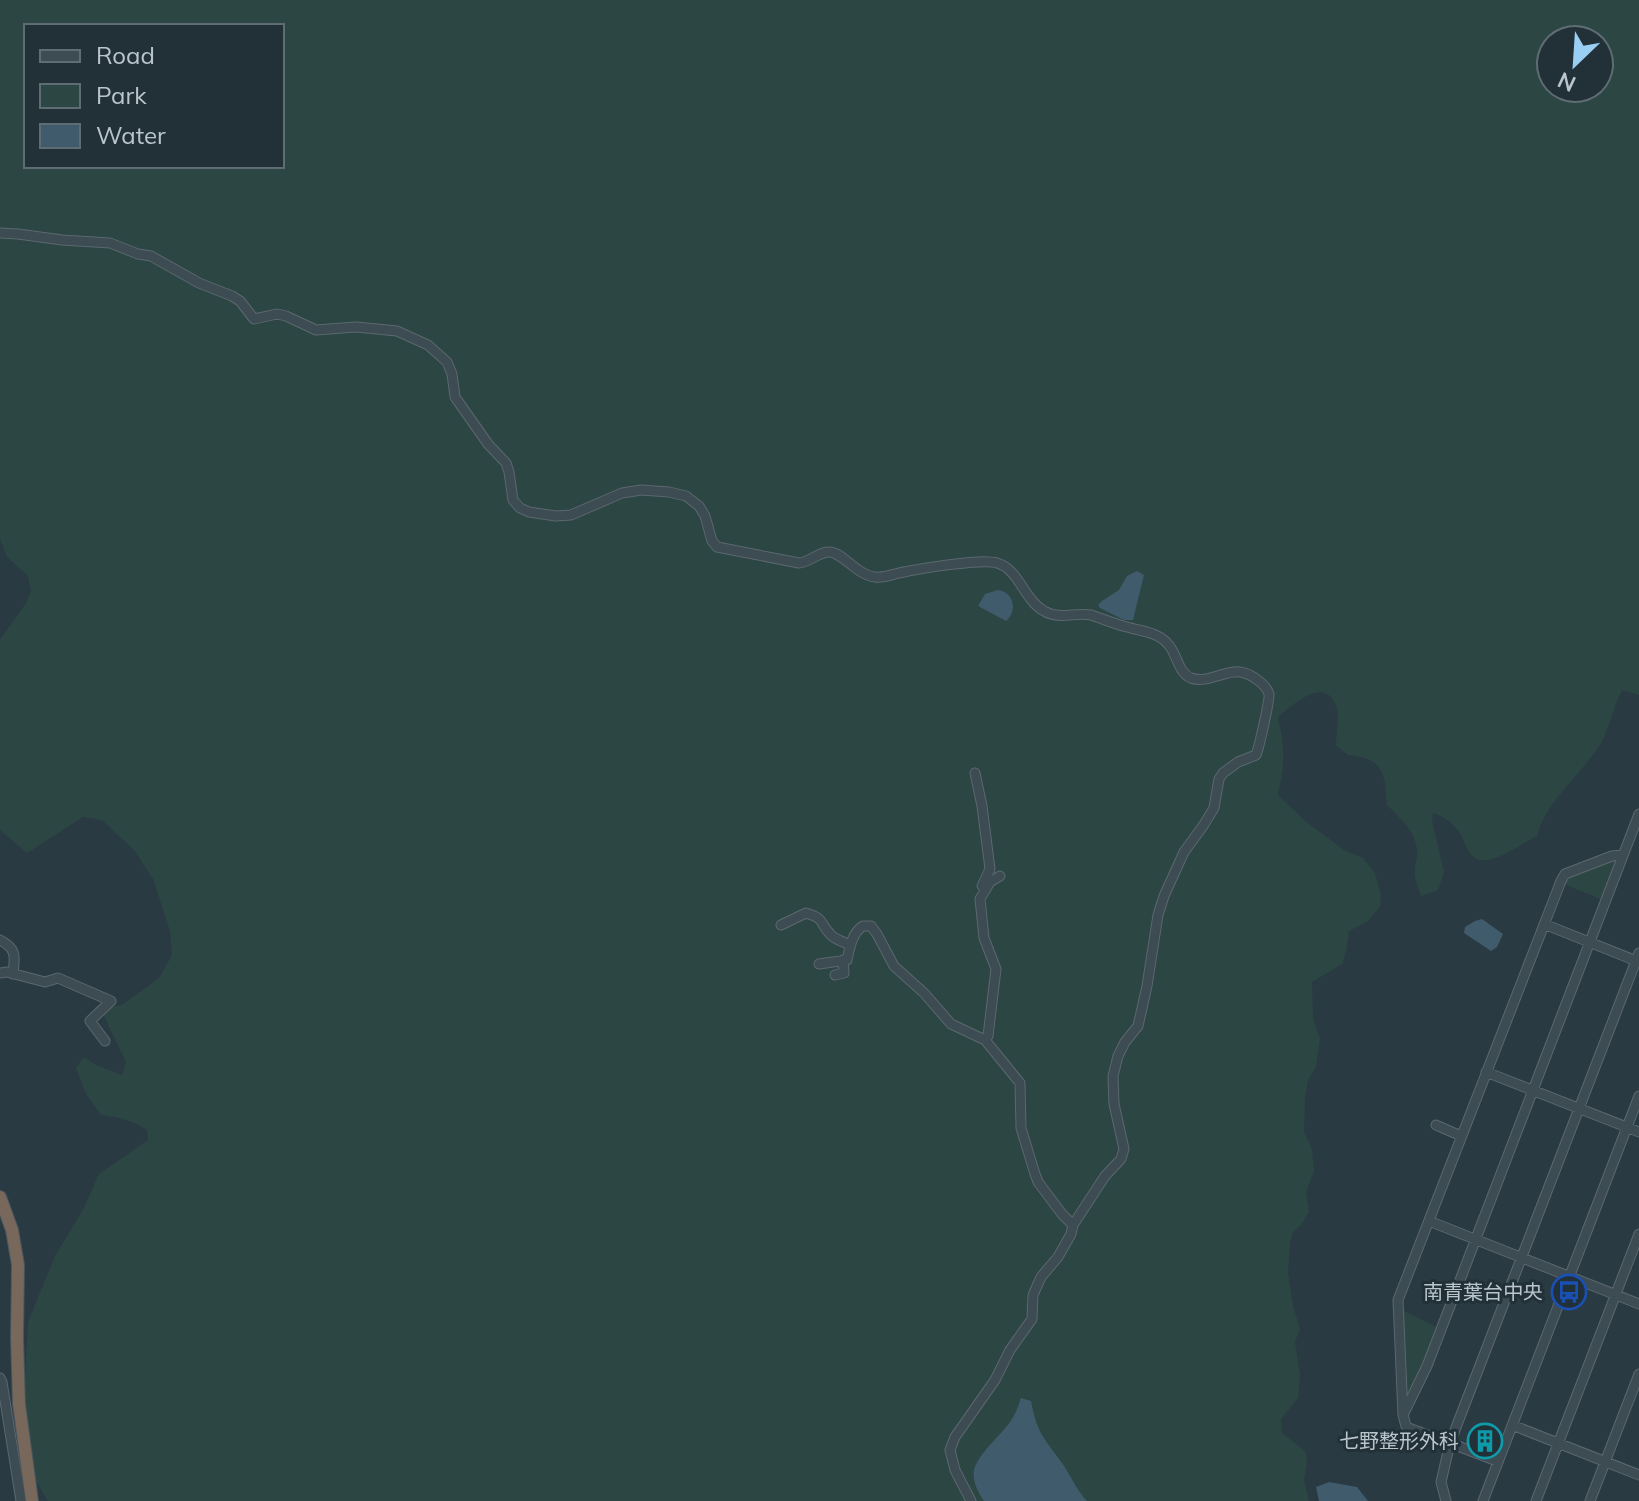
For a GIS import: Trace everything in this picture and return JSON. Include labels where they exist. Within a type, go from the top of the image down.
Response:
[{"type":"highway","points":[[0,1197],[12,1230],[18,1265],[19,1404],[32,1501]]},
{"type":"street","points":[[0,233],[110,243],[151,256],[199,283],[232,296],[254,319],[277,314],[316,330],[356,327],[397,331],[428,345],[447,362],[455,397],[488,444],[506,463],[513,500],[529,512],[571,515],[622,493],[655,490],[693,500],[705,516],[712,541],[717,547],[725,549],[799,563],[831,552],[865,575],[875,577],[994,562],[1007,567],[1041,610],[1058,617],[1082,613],[1151,633],[1166,641],[1187,676],[1193,679],[1239,671],[1266,688],[1270,699],[1256,755],[1238,762],[1219,779],[1214,808],[1184,852],[1158,915],[1138,1026],[1125,1042],[1113,1076],[1114,1104],[1124,1149],[1121,1159],[1105,1176],[1073,1225],[1058,1257],[1041,1277],[1033,1295],[1032,1319],[955,1437],[950,1450],[955,1470],[971,1501]]},
{"type":"street","points":[[975,773],[990,869],[980,892],[984,938],[996,969],[985,1040]]},
{"type":"street","points":[[1403,1415],[1427,1366],[1639,814]]},
{"type":"street","points":[[1497,1461],[1406,1426],[1398,1300],[1565,874],[1612,856],[1623,855]]},
{"type":"street","points":[[980,899],[990,882],[1000,876]]},
{"type":"street","points":[[781,925],[809,913],[821,918],[833,937],[850,946]]},
{"type":"street","points":[[1446,1501],[1441,1482],[1450,1443],[1638,958],[1544,924]]},
{"type":"street","points":[[819,964],[847,960],[858,929],[871,926],[894,966],[924,993],[951,1024],[985,1040],[1020,1083],[1021,1128],[1038,1182],[1073,1225]]},
{"type":"street","points":[[0,940],[10,945],[18,975],[30,990]]},
{"type":"street","points":[[837,942],[850,946]]},
{"type":"street","points":[[835,975],[844,973],[843,960]]},
{"type":"street","points":[[0,973],[45,982],[58,978],[66,980],[111,1001],[90,1021],[105,1041]]},
{"type":"street","points":[[1486,1072],[1639,1132]]},
{"type":"street","points":[[1483,1501],[1639,1096]]},
{"type":"street","points":[[1436,1125],[1461,1136]]},
{"type":"street","points":[[1108,1153],[1117,1162]]},
{"type":"street","points":[[1052,1221],[1062,1214]]},
{"type":"street","points":[[1429,1221],[1639,1304]]},
{"type":"street","points":[[1536,1501],[1639,1234]]},
{"type":"street","points":[[1590,1501],[1639,1374]]},
{"type":"street","points":[[0,1378],[21,1501]]},
{"type":"street","points":[[1512,1425],[1639,1475]]},
{"type":"green space","points":[[0,0],[1639,0],[1639,695],[1622,690],[1598,748],[1555,801],[1537,836],[1513,850],[1498,857],[1479,860],[1469,852],[1452,824],[1433,813],[1432,821],[1444,872],[1438,890],[1421,896],[1415,877],[1416,842],[1406,825],[1387,805],[1385,783],[1377,765],[1347,754],[1336,745],[1338,715],[1331,697],[1324,693],[1308,695],[1278,717],[1283,756],[1278,795],[1304,820],[1344,850],[1363,858],[1375,873],[1381,896],[1380,907],[1367,922],[1349,931],[1342,964],[1312,982],[1313,1019],[1320,1039],[1316,1067],[1308,1080],[1304,1132],[1312,1149],[1314,1171],[1306,1192],[1309,1212],[1293,1232],[1288,1272],[1300,1329],[1295,1342],[1300,1375],[1298,1398],[1281,1419],[1282,1433],[1306,1452],[1304,1480],[1309,1501],[48,1501],[36,1481],[27,1429],[25,1377],[28,1322],[55,1256],[84,1208],[99,1174],[148,1140],[147,1130],[125,1120],[101,1115],[86,1094],[76,1068],[84,1057],[122,1075],[126,1062],[100,1008],[122,1005],[159,978],[172,955],[170,931],[153,879],[134,850],[102,820],[83,817],[27,853],[0,830],[0,639],[31,592],[28,576],[7,557],[0,539]]},
{"type":"green space","points":[[1622,856],[1605,901],[1566,885],[1563,880],[1572,872]]},
{"type":"green space","points":[[1400,1309],[1439,1328],[1405,1409]]},
{"type":"water","points":[[1137,571],[1144,575],[1133,620],[1124,620],[1100,608],[1098,605],[1119,590],[1127,576]]},
{"type":"water","points":[[998,590],[1011,598],[1012,612],[1006,621],[978,606],[985,594]]},
{"type":"water","points":[[1482,919],[1503,934],[1497,947],[1491,951],[1464,933],[1465,927]]},
{"type":"water","points":[[1021,1398],[1031,1401],[1042,1435],[1087,1501],[984,1501],[982,1498],[974,1478],[976,1464],[1010,1422]]},
{"type":"water","points":[[1329,1482],[1357,1487],[1368,1501],[1319,1501],[1316,1487]]},
{"type":"place","name":"南青葉台中央","points":[[1569,1292]]},
{"type":"place","name":"七野整形外科","points":[[1485,1441]]}]
